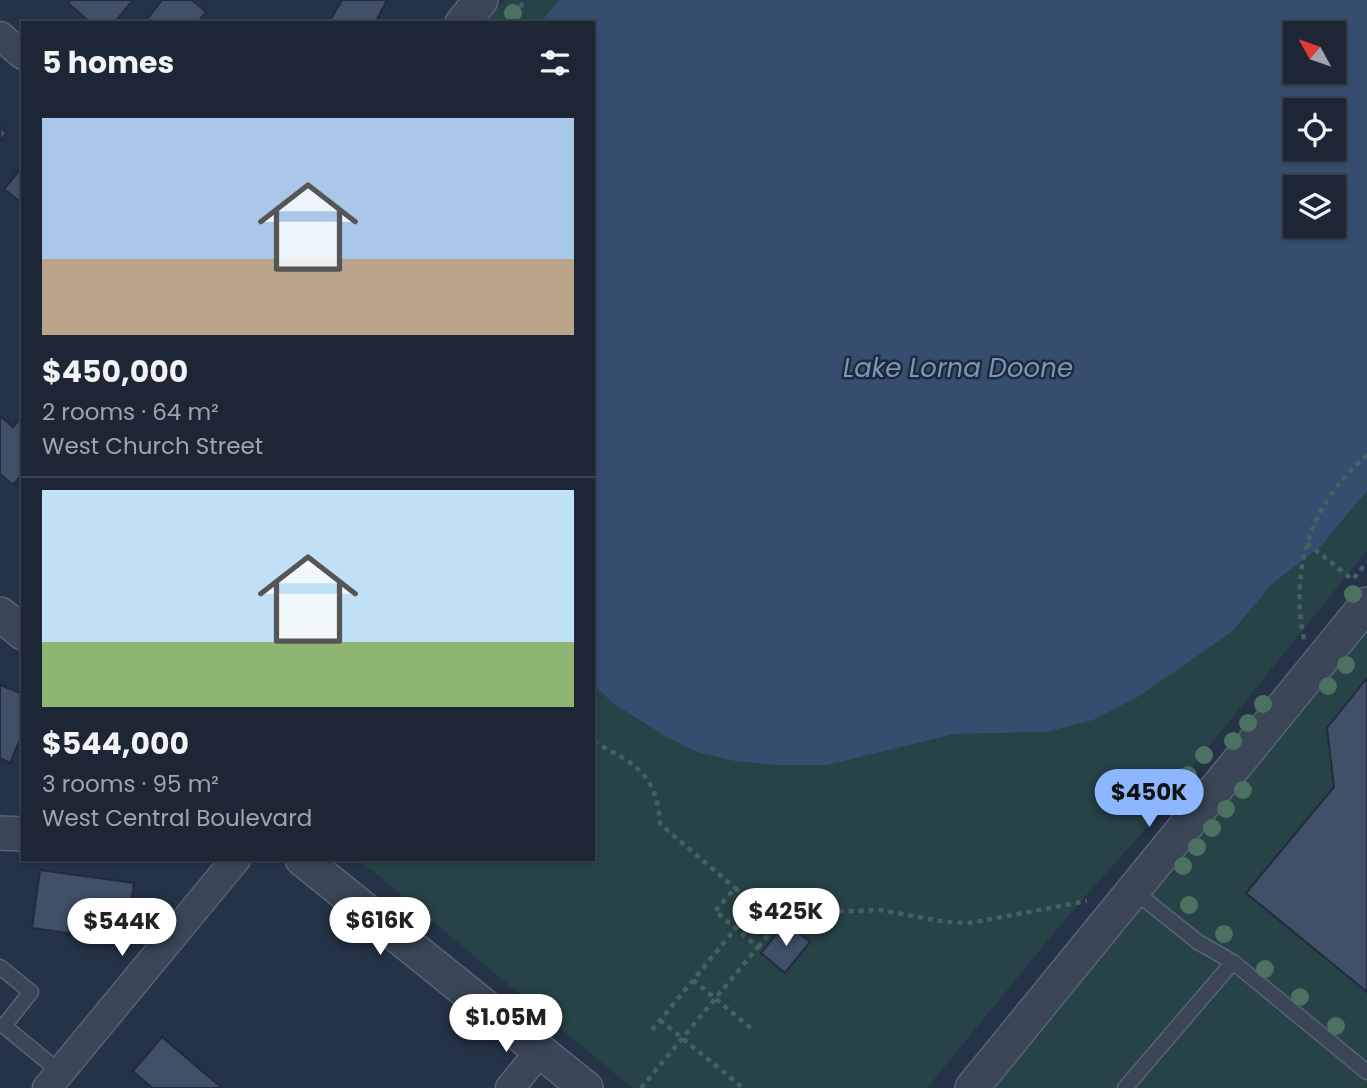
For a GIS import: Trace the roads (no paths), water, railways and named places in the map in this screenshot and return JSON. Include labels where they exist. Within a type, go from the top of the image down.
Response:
[{"type":"street","points":[[464,21],[481,0]]},
{"type":"street","points":[[0,36],[21,53]]},
{"type":"street","points":[[972,1088],[1133,890],[1360,592]]},
{"type":"street","points":[[0,833],[21,834]]},
{"type":"street","points":[[54,1080],[234,861]]},
{"type":"street","points":[[304,861],[586,1088]]},
{"type":"street","points":[[510,1088],[541,1051]]},
{"type":"lane","points":[[1133,890],[1198,942],[1233,962],[1367,1072]]},
{"type":"lane","points":[[1125,1088],[1233,962]]},
{"type":"lane","points":[[0,967],[31,992],[4,1026],[54,1080]]},
{"type":"water","name":"Lake Lorna Doone","points":[[559,0],[1367,0],[1367,491],[1321,546],[1272,584],[1233,631],[1139,696],[1093,720],[1046,732],[954,734],[828,765],[777,765],[735,761],[697,752],[665,736],[613,703],[595,686],[595,21],[542,21]]}]
